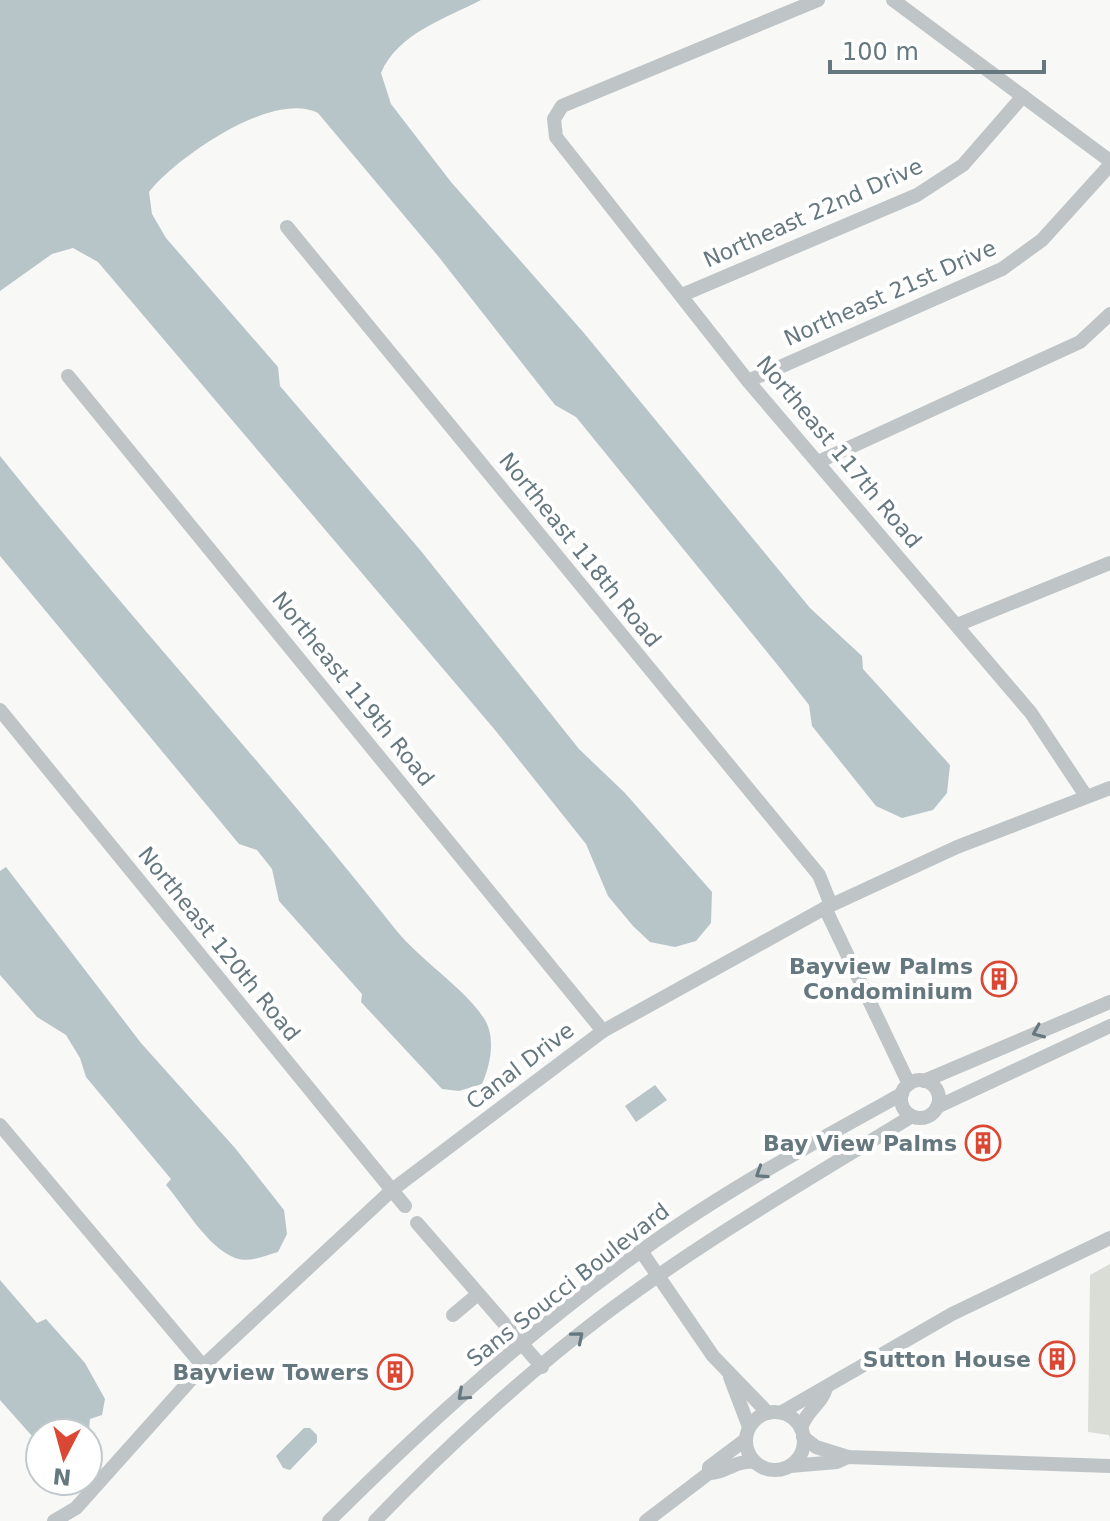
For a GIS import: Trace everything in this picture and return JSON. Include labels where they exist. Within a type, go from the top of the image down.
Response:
[{"type":"street","name":"Northeast 117th Road","points":[[818,0],[562,106],[554,119],[556,137],[748,381],[820,461],[1031,713],[1086,796]]},
{"type":"street","points":[[893,0],[1110,163]]},
{"type":"street","name":"Northeast 22nd Drive","points":[[682,295],[917,195],[963,165],[1023,96]]},
{"type":"street","name":"Northeast 21st Drive","points":[[748,381],[1002,269],[1042,240],[1110,163]]},
{"type":"street","name":"Northeast 118th Road","points":[[287,227],[819,875],[828,906],[912,1086]]},
{"type":"street","points":[[820,461],[1080,342],[1110,314]]},
{"type":"street","name":"Northeast 119th Road","points":[[68,376],[603,1031]]},
{"type":"street","points":[[957,625],[1110,563]]},
{"type":"street","name":"Northeast 120th Road","points":[[0,710],[405,1206]]},
{"type":"street","name":"Canal Drive","points":[[54,1521],[76,1508],[203,1366],[392,1190],[603,1031],[828,906],[957,847],[1110,788]]},
{"type":"street","name":"Sans Soucci Boulevard","points":[[329,1521],[381,1468],[521,1343],[641,1251],[769,1167],[912,1086],[1110,1002]]},
{"type":"street","points":[[937,1107],[937,1091],[912,1086],[902,1104],[912,1116],[924,1118],[937,1107],[1110,1026]]},
{"type":"street","name":"Sans Soucci Boulevard","points":[[375,1521],[542,1367],[605,1314],[785,1193],[912,1116]]},
{"type":"street","points":[[0,1125],[203,1366]]},
{"type":"street","points":[[417,1223],[542,1367]]},
{"type":"street","points":[[709,1473],[709,1467],[747,1434],[755,1419],[792,1410],[819,1388],[826,1388],[952,1314],[1110,1238]]},
{"type":"street","points":[[641,1251],[730,1377],[755,1462]]},
{"type":"street","points":[[453,1315],[478,1294]]},
{"type":"street","points":[[730,1377],[739,1381],[816,1447],[848,1457],[1110,1466]]},
{"type":"street","points":[[789,1466],[801,1453],[805,1415],[824,1395],[826,1388]]},
{"type":"street","points":[[646,1521],[709,1473],[740,1461],[755,1462],[771,1469],[806,1462],[837,1462],[848,1457]]},
{"type":"shaded area","points":[[0,0],[481,0],[424,29],[399,47],[381,73],[391,104],[451,182],[584,333],[810,608],[862,656],[863,669],[950,765],[947,793],[933,810],[902,818],[876,806],[812,726],[809,705],[780,668],[576,417],[555,405],[438,256],[318,113],[299,108],[277,111],[227,131],[181,162],[149,192],[152,214],[166,238],[278,367],[280,386],[421,551],[579,749],[625,793],[712,892],[711,923],[696,941],[675,947],[650,942],[608,896],[586,844],[495,730],[98,262],[73,248],[52,254],[0,291]]},
{"type":"shaded area","points":[[0,456],[396,930],[477,1009],[488,1027],[491,1044],[482,1084],[459,1091],[442,1089],[361,1002],[362,994],[279,901],[272,869],[257,850],[239,844],[0,556]]},
{"type":"shaded area","points":[[6,867],[141,1043],[235,1148],[284,1210],[287,1234],[278,1252],[246,1260],[235,1258],[215,1245],[166,1185],[171,1179],[86,1077],[80,1058],[66,1035],[37,1017],[0,975],[0,871]]},
{"type":"shaded area","points":[[655,1085],[667,1100],[636,1122],[625,1106]]},
{"type":"shaded area","points":[[1110,1264],[1110,1440],[1109,1435],[1088,1432],[1090,1275]]},
{"type":"shaded area","points":[[0,1280],[37,1323],[46,1319],[85,1363],[105,1399],[102,1415],[24,1417],[24,1427],[0,1400]]},
{"type":"shaded area","points":[[304,1428],[310,1428],[317,1435],[317,1442],[290,1470],[283,1468],[276,1456]]},
{"type":"place","name":"Bayview Palms Condominium","points":[[999,979]]},
{"type":"place","name":"Bay View Palms","points":[[983,1143]]},
{"type":"place","name":"Sutton House","points":[[1057,1359]]},
{"type":"place","name":"Bayview Towers","points":[[395,1372]]}]
